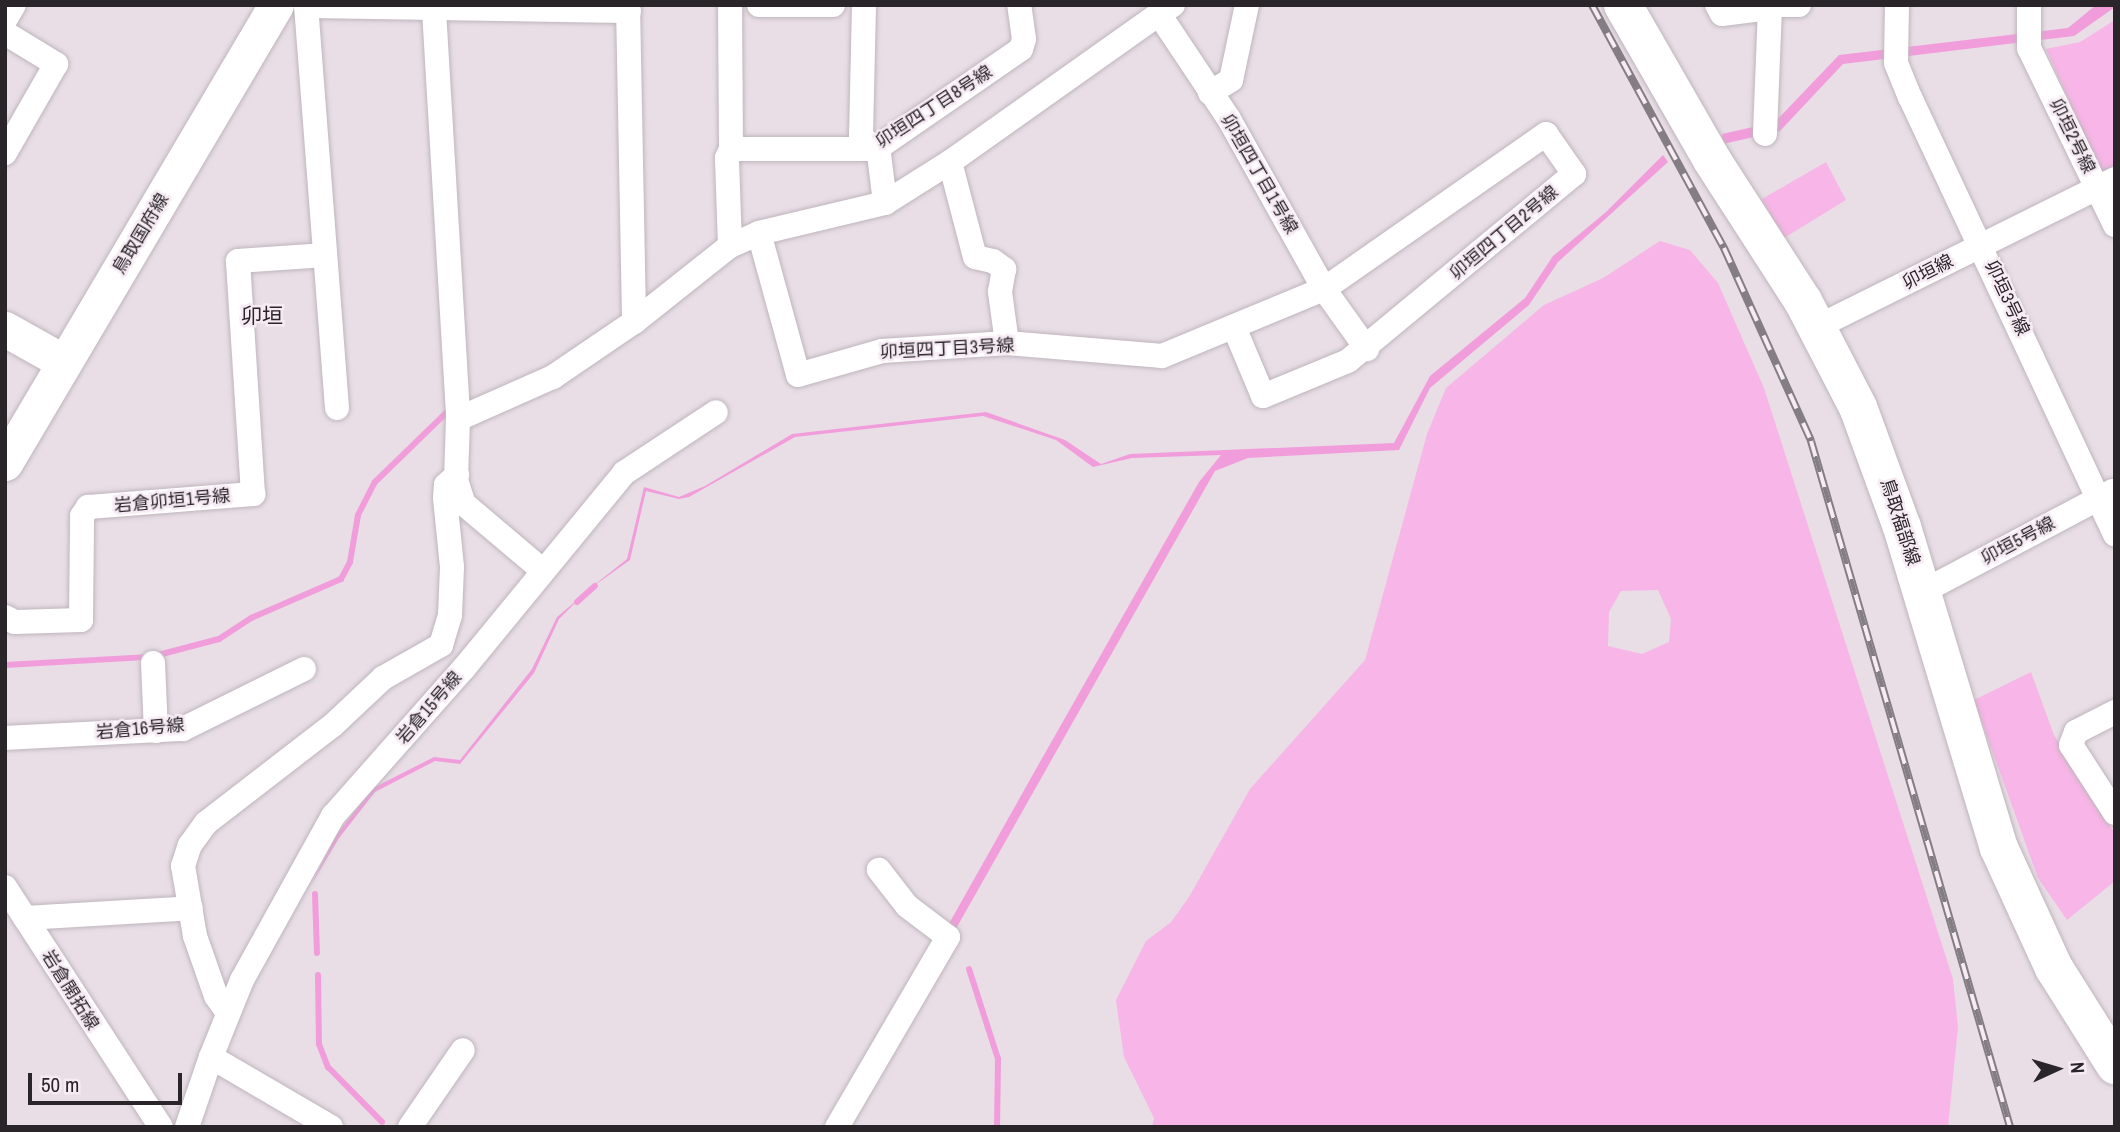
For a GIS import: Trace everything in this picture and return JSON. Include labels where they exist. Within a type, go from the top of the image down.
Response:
[{"type":"main road","name":"鳥取国府線","points":[[5,463],[276,5]]},
{"type":"main road","name":"鳥取福部線","points":[[1623,5],[1712,160],[1817,327],[1870,434],[1922,592],[1981,792],[2012,880],[2054,968],[2115,1065]]},
{"type":"main road","points":[[5,328],[64,362]]},
{"type":"street","points":[[5,20],[14,5]]},
{"type":"street","points":[[730,5],[731,149],[727,158],[730,246]]},
{"type":"street","points":[[760,5],[833,5]]},
{"type":"street","points":[[864,5],[862,136],[876,149],[885,203]]},
{"type":"street","name":"卯垣四丁目8号線","points":[[731,149],[876,149],[1021,49],[1024,39],[1019,5]]},
{"type":"street","points":[[1210,93],[1231,80],[1247,5]]},
{"type":"street","points":[[1717,5],[1722,14],[1799,5]]},
{"type":"street","name":"卯垣3号線","points":[[1897,5],[1896,53],[1982,245],[2107,494],[2115,534]]},
{"type":"street","points":[[337,408],[306,6],[433,10],[506,7],[628,8],[634,322]]},
{"type":"street","points":[[1765,128],[1771,7]]},
{"type":"street","points":[[433,10],[458,419],[457,475],[464,504],[542,569]]},
{"type":"street","points":[[458,419],[553,377],[634,322],[730,246],[759,233],[885,203],[950,162],[1166,10]]},
{"type":"street","name":"卯垣四丁目1号線","points":[[1166,10],[1210,93],[1324,289],[1367,349]]},
{"type":"street","name":"卯垣2号線","points":[[2029,27],[2106,184],[2115,225]]},
{"type":"street","points":[[5,33],[56,64],[5,153]]},
{"type":"street","name":"卯垣四丁目2号線","points":[[1234,327],[1263,396],[1367,349],[1574,174],[1546,134],[1324,289]]},
{"type":"street","points":[[950,162],[975,257],[993,261],[1004,269],[1000,292],[1007,344]]},
{"type":"street","name":"卯垣線","points":[[1817,327],[2106,184]]},
{"type":"street","name":"卯垣四丁目3号線","points":[[759,233],[798,375],[882,351],[1007,344],[1162,356],[1324,289]]},
{"type":"street","name":"岩倉卯垣1号線","points":[[5,617],[15,622],[81,620],[82,516],[88,508],[253,494],[238,261],[325,255]]},
{"type":"street","name":"岩倉15号線","points":[[187,1127],[242,980],[333,816],[464,668],[542,569],[624,473],[716,412]]},
{"type":"street","points":[[228,1013],[216,996],[195,936],[183,866],[190,845],[206,823],[333,725],[383,678],[441,645],[450,615],[452,567],[446,485],[457,475]]},
{"type":"street","name":"卯垣5号線","points":[[1922,592],[2107,494]]},
{"type":"street","points":[[441,645],[464,668]]},
{"type":"street","points":[[153,663],[156,731]]},
{"type":"street","name":"岩倉16号線","points":[[5,738],[183,729],[304,669]]},
{"type":"street","points":[[2115,712],[2076,732],[2071,746],[2115,813]]},
{"type":"street","points":[[837,1127],[948,937],[907,906],[878,870]]},
{"type":"street","name":"岩倉開拓線","points":[[5,887],[161,1127]]},
{"type":"street","points":[[25,918],[191,908]]},
{"type":"street","points":[[410,1127],[463,1050]]},
{"type":"street","points":[[211,1057],[331,1127]]},
{"type":"shaded area","points":[[2096,5],[2115,7],[2074,36],[1843,64],[1780,131],[1723,144],[1722,134],[1775,122],[1839,55],[2068,28]]},
{"type":"shaded area","points":[[2115,20],[2115,165],[2101,172],[2046,49],[2080,42]]},
{"type":"shaded area","points":[[1663,155],[1668,162],[1558,262],[1529,305],[1430,388],[1399,450],[1248,458],[1215,471],[953,934],[946,929],[1199,482],[1221,455],[1132,458],[1093,467],[1056,440],[983,416],[795,437],[689,497],[679,499],[646,491],[630,560],[588,590],[627,559],[644,487],[679,497],[705,486],[792,434],[986,412],[1065,440],[1101,464],[1130,454],[1394,443],[1430,376],[1525,298],[1553,256],[1606,212]]},
{"type":"shaded area","points":[[1826,162],[1846,200],[1784,238],[1762,199]]},
{"type":"shaded area","points":[[1660,241],[1690,250],[1718,283],[1764,388],[1953,979],[1958,1027],[1948,1127],[1152,1127],[1154,1118],[1124,1057],[1116,1000],[1146,941],[1171,922],[1189,897],[1250,789],[1365,660],[1427,434],[1446,388],[1544,305],[1603,278]],"holes":[[[1658,590],[1671,619],[1669,642],[1642,654],[1608,646],[1609,612],[1621,591]]]},
{"type":"shaded area","points":[[582,596],[559,619],[534,673],[460,764],[435,761],[375,792],[339,838],[311,885],[337,834],[373,788],[434,757],[460,760],[532,669],[557,617]]},
{"type":"shaded area","points":[[2031,672],[2054,735],[2115,834],[2115,881],[2067,920],[2038,878],[1974,700]]},
{"type":"waterway","points":[[158,655],[219,639],[251,618],[341,579],[350,562],[358,515],[375,482],[448,411]]},
{"type":"waterway","points":[[577,602],[595,586]]},
{"type":"waterway","points":[[5,665],[146,657]]},
{"type":"waterway","points":[[315,894],[317,953]]},
{"type":"waterway","points":[[969,969],[998,1059],[997,1127]]},
{"type":"waterway","points":[[318,975],[319,1044],[328,1067],[382,1122]]},
{"type":"railway","points":[[1592,5],[1724,248],[1811,441],[2010,1127]]},
{"type":"district","name":"卯垣","points":[[262,316]]}]
